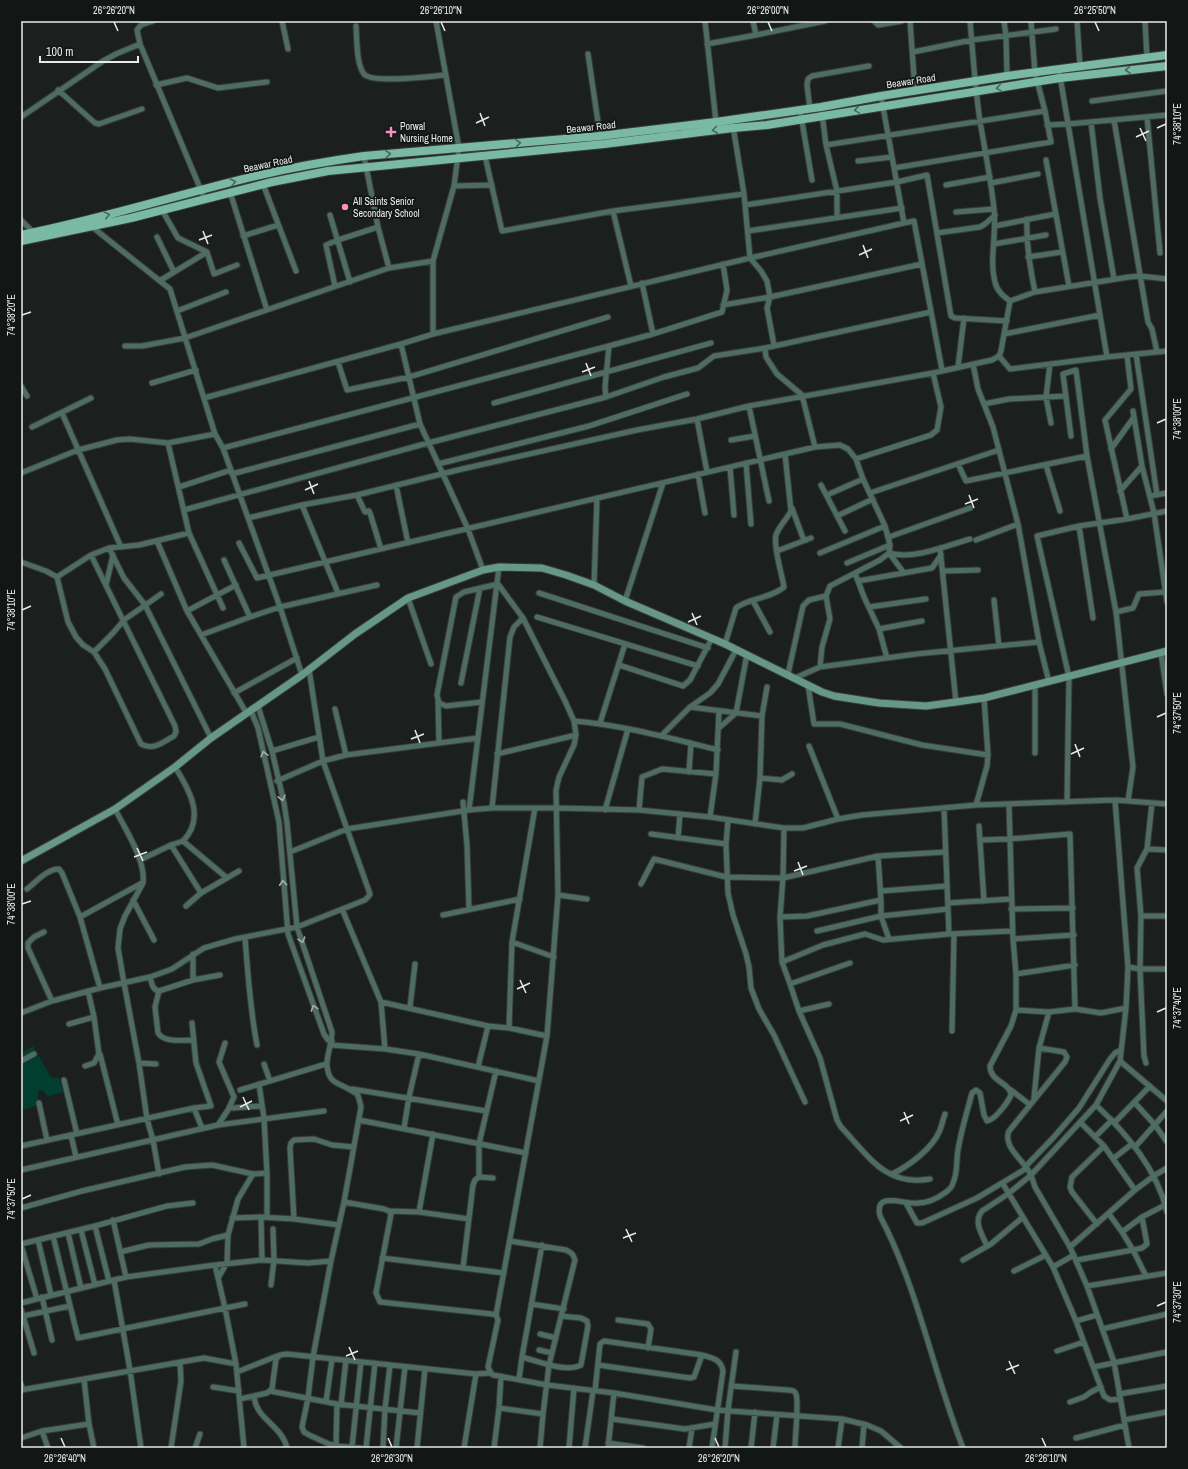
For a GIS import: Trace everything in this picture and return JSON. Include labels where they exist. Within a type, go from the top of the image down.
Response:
[{"type":"main road","name":"Beawar Road","points":[[89,223],[202,190],[295,168],[364,156],[600,136],[716,122],[767,125],[1037,82],[1080,67],[1167,55]]},
{"type":"main road","name":"Beawar Road","points":[[21,241],[29,234],[162,210],[206,200],[230,192],[263,184],[328,171],[366,166],[604,144],[732,124],[810,108],[1007,76],[1035,73],[1059,74],[1167,66]]},
{"type":"main road","points":[[327,162],[328,171]]},
{"type":"main road","points":[[295,168],[296,177]]},
{"type":"street","points":[[153,21],[141,25],[138,30],[140,44],[156,85],[206,200]]},
{"type":"street","points":[[282,21],[288,49]]},
{"type":"street","points":[[434,334],[433,260],[454,186],[460,148],[436,21]]},
{"type":"street","points":[[705,21],[716,122]]},
{"type":"street","points":[[753,21],[756,35]]},
{"type":"street","points":[[707,44],[825,21]]},
{"type":"street","points":[[874,21],[878,24],[902,21]]},
{"type":"street","points":[[910,21],[915,91]]},
{"type":"street","points":[[970,21],[980,121],[994,209],[993,269],[995,283],[1000,293],[1010,301]]},
{"type":"street","points":[[1004,21],[1007,76]]},
{"type":"street","points":[[894,168],[1051,142],[1035,73],[1031,21]]},
{"type":"street","points":[[1077,21],[1080,67]]},
{"type":"street","points":[[1145,21],[1147,58]]},
{"type":"street","points":[[356,26],[359,62],[366,77],[380,80],[446,75]]},
{"type":"street","points":[[913,52],[972,40],[1056,29]]},
{"type":"street","points":[[21,116],[109,57],[140,44]]},
{"type":"street","points":[[588,54],[600,136]]},
{"type":"street","points":[[810,108],[807,85],[808,79],[812,76],[869,66]]},
{"type":"street","points":[[1059,74],[1093,282],[1107,357]]},
{"type":"street","points":[[156,85],[188,78],[218,88],[268,82]]},
{"type":"street","points":[[58,90],[95,123],[99,124],[142,109]]},
{"type":"street","points":[[1092,101],[1167,91]]},
{"type":"street","points":[[881,96],[904,223]]},
{"type":"street","points":[[821,107],[826,145],[837,191],[837,218]]},
{"type":"street","points":[[800,110],[812,180]]},
{"type":"street","points":[[826,145],[1045,111]]},
{"type":"street","points":[[1048,125],[1167,115]]},
{"type":"street","points":[[1146,117],[1160,253]]},
{"type":"street","points":[[1114,120],[1148,322],[1152,329],[1157,352]]},
{"type":"street","points":[[1091,122],[1100,198],[1114,279]]},
{"type":"street","points":[[732,124],[744,194],[750,258],[767,280],[770,297],[767,308],[774,345]]},
{"type":"street","points":[[364,156],[378,227],[389,268]]},
{"type":"street","points":[[485,156],[502,231],[613,211],[744,194]]},
{"type":"street","points":[[858,161],[892,157]]},
{"type":"street","points":[[1046,160],[1068,286]]},
{"type":"street","points":[[991,183],[1038,174]]},
{"type":"street","points":[[745,205],[897,182],[927,175],[951,316],[1007,321]]},
{"type":"street","points":[[946,185],[990,177]]},
{"type":"street","points":[[263,184],[296,271]]},
{"type":"street","points":[[454,186],[492,185]]},
{"type":"street","points":[[230,192],[267,310]]},
{"type":"street","points":[[748,231],[902,208]]},
{"type":"street","points":[[956,212],[994,209]]},
{"type":"street","points":[[162,210],[178,238],[207,252],[214,274],[238,265]]},
{"type":"street","points":[[613,211],[631,286]]},
{"type":"street","points":[[938,233],[980,227],[995,221],[1027,219],[1056,214]]},
{"type":"street","points":[[330,215],[350,282]]},
{"type":"street","points":[[1027,219],[1028,257],[1035,292]]},
{"type":"street","points":[[21,220],[29,234]]},
{"type":"street","points":[[204,398],[338,362],[434,334],[642,283],[914,221],[942,370]]},
{"type":"street","points":[[89,223],[161,280],[170,289],[215,434],[240,495],[280,607],[302,675]]},
{"type":"street","points":[[243,236],[278,225]]},
{"type":"street","points":[[335,286],[326,245],[378,227]]},
{"type":"street","points":[[994,244],[1046,235]]},
{"type":"street","points":[[157,237],[174,272]]},
{"type":"street","points":[[161,280],[207,252]]},
{"type":"street","points":[[1028,257],[1062,252]]},
{"type":"street","points":[[126,346],[142,346],[185,338],[389,268],[433,260]]},
{"type":"street","points":[[222,448],[609,346],[722,312],[727,290],[723,264]]},
{"type":"street","points":[[723,305],[770,297],[922,264]]},
{"type":"street","points":[[1010,301],[1035,292],[1114,279],[1140,276],[1167,279]]},
{"type":"street","points":[[642,283],[653,334]]},
{"type":"street","points":[[177,312],[226,292]]},
{"type":"street","points":[[248,518],[302,505],[357,495],[462,469],[637,430],[697,419],[749,406],[802,395],[933,373],[992,360],[999,356],[1010,301]]},
{"type":"street","points":[[184,510],[428,443],[606,397],[664,377],[698,368],[714,356],[765,348],[931,312]]},
{"type":"street","points":[[1004,334],[1100,315]]},
{"type":"street","points":[[338,362],[347,390],[409,377],[608,318]]},
{"type":"street","points":[[958,367],[960,318]]},
{"type":"street","points":[[494,403],[711,343]]},
{"type":"street","points":[[401,344],[420,424],[468,529],[483,570]]},
{"type":"street","points":[[606,397],[605,387],[609,346]]},
{"type":"street","points":[[765,348],[766,357],[777,374],[802,395],[815,446]]},
{"type":"street","points":[[999,356],[1010,369],[1167,351]]},
{"type":"street","points":[[1136,354],[1157,494]]},
{"type":"street","points":[[1127,355],[1131,389],[1105,420],[1127,519]]},
{"type":"street","points":[[973,364],[978,389],[993,427],[1018,524],[1039,642],[1049,682]]},
{"type":"street","points":[[1050,364],[1046,397],[1051,423]]},
{"type":"street","points":[[152,383],[196,370]]},
{"type":"street","points":[[1071,436],[1063,374],[1076,370],[1087,456],[1116,612],[1133,767],[1128,801]]},
{"type":"street","points":[[856,459],[931,435],[937,430],[941,407],[933,373]]},
{"type":"street","points":[[21,386],[27,396]]},
{"type":"street","points":[[438,464],[589,426],[687,394]]},
{"type":"street","points":[[984,404],[1009,399],[1066,396]]},
{"type":"street","points":[[32,427],[91,398]]},
{"type":"street","points":[[749,406],[769,501]]},
{"type":"street","points":[[62,413],[124,547]]},
{"type":"street","points":[[1111,450],[1134,414],[1142,466],[1154,513],[1164,571],[1167,602]]},
{"type":"street","points":[[697,419],[707,472]]},
{"type":"street","points":[[179,487],[231,472],[420,424]]},
{"type":"street","points":[[21,473],[78,450],[107,442],[130,439],[168,443],[215,434]]},
{"type":"street","points":[[732,440],[755,436]]},
{"type":"street","points":[[168,443],[189,533],[218,595],[222,608]]},
{"type":"street","points":[[239,543],[257,578],[268,574],[468,529],[815,446],[840,445],[848,449],[856,459],[863,479],[889,537],[889,553],[904,573]]},
{"type":"street","points":[[870,493],[999,450]]},
{"type":"street","points":[[619,665],[683,686],[690,680],[708,648],[718,641],[736,608],[743,604],[772,595],[784,587],[775,541],[776,535],[791,511],[785,454]]},
{"type":"street","points":[[958,464],[966,481],[1087,456]]},
{"type":"street","points":[[746,463],[751,524]]},
{"type":"street","points":[[1046,465],[1060,511]]},
{"type":"street","points":[[1120,491],[1142,466]]},
{"type":"street","points":[[730,467],[734,514]]},
{"type":"street","points":[[698,474],[705,513]]},
{"type":"street","points":[[827,494],[863,479]]},
{"type":"street","points":[[625,601],[663,483]]},
{"type":"street","points":[[396,485],[408,543]]},
{"type":"street","points":[[821,485],[827,494],[844,531]]},
{"type":"street","points":[[1150,496],[1167,493]]},
{"type":"street","points":[[357,495],[365,512],[369,511],[370,513],[381,549]]},
{"type":"street","points":[[594,585],[597,498]]},
{"type":"street","points":[[837,516],[873,499]]},
{"type":"street","points":[[777,551],[809,539],[803,538],[790,503]]},
{"type":"street","points":[[302,505],[338,593]]},
{"type":"street","points":[[889,537],[970,508]]},
{"type":"street","points":[[1067,802],[1069,677],[1037,536],[1080,526],[1167,511]]},
{"type":"street","points":[[976,540],[1018,524]]},
{"type":"street","points":[[820,553],[885,526]]},
{"type":"street","points":[[1080,526],[1093,618]]},
{"type":"street","points":[[57,577],[91,555],[109,548],[139,545],[189,533]]},
{"type":"street","points":[[889,553],[896,555],[907,555],[940,548],[970,539]]},
{"type":"street","points":[[157,541],[187,611],[234,693],[244,716],[258,728],[279,822],[287,930],[324,1034],[328,1040],[332,1043],[419,1054],[539,1081]]},
{"type":"street","points":[[847,563],[890,545]]},
{"type":"street","points":[[109,548],[124,578],[145,605],[212,738]]},
{"type":"street","points":[[940,548],[944,571],[956,702]]},
{"type":"street","points":[[820,667],[822,647],[830,619],[826,596],[830,586],[880,560],[889,553]]},
{"type":"street","points":[[21,562],[46,571],[57,577],[68,622],[76,637],[83,645],[94,652],[105,669],[141,744],[152,748],[174,736],[176,732],[175,726],[91,555]]},
{"type":"street","points":[[106,585],[113,555]]},
{"type":"street","points":[[858,581],[932,568],[941,555]]},
{"type":"street","points":[[224,560],[250,617]]},
{"type":"street","points":[[469,909],[466,810],[478,738],[499,566]]},
{"type":"street","points":[[21,861],[115,809],[175,767],[212,738],[302,675],[355,634],[408,598],[483,570],[499,566],[542,568],[594,585],[625,601],[747,654],[822,692],[834,696],[879,703],[926,706],[956,702],[984,698],[1164,652],[1167,694]]},
{"type":"street","points":[[944,571],[978,570]]},
{"type":"street","points":[[855,573],[879,629],[887,658]]},
{"type":"street","points":[[439,743],[438,695],[456,597],[464,592],[498,584]]},
{"type":"street","points":[[491,1373],[488,1366],[498,1320],[496,1315],[547,1036],[558,895],[556,790],[559,777],[574,745],[576,735],[574,721],[565,701],[523,618],[498,584]]},
{"type":"street","points":[[187,611],[236,585]]},
{"type":"street","points":[[201,635],[280,607],[377,585]]},
{"type":"street","points":[[461,683],[480,588]]},
{"type":"street","points":[[1116,612],[1133,608],[1139,594],[1165,592]]},
{"type":"street","points":[[539,593],[708,648]]},
{"type":"street","points":[[94,652],[124,620],[161,594]]},
{"type":"street","points":[[791,676],[803,606],[809,600],[826,596]]},
{"type":"street","points":[[408,598],[431,664]]},
{"type":"street","points":[[869,607],[926,599]]},
{"type":"street","points":[[994,600],[999,646]]},
{"type":"street","points":[[753,601],[770,632]]},
{"type":"street","points":[[537,617],[698,666]]},
{"type":"street","points":[[492,808],[510,636],[514,627],[523,618]]},
{"type":"street","points":[[879,629],[922,621]]},
{"type":"street","points":[[791,676],[820,667],[887,658],[1039,642]]},
{"type":"street","points":[[600,723],[625,644]]},
{"type":"street","points":[[661,736],[690,707],[710,693],[718,684],[736,650]]},
{"type":"street","points":[[719,728],[736,713],[747,654]]},
{"type":"street","points":[[234,693],[296,658]]},
{"type":"street","points":[[21,1013],[52,1001],[100,988],[150,977],[172,969],[204,948],[235,939],[297,927],[365,900],[368,897],[370,894],[323,761],[309,669]]},
{"type":"street","points":[[808,685],[814,724],[840,724],[922,745],[988,755]]},
{"type":"street","points":[[1035,685],[1035,753]]},
{"type":"street","points":[[755,824],[760,778],[762,716],[767,687]]},
{"type":"street","points":[[976,806],[987,766],[988,755],[984,698]]},
{"type":"street","points":[[438,701],[442,705],[446,706],[482,702]]},
{"type":"street","points":[[258,706],[272,751],[287,823],[297,927],[332,1032],[332,1043],[326,1064],[330,1079],[357,1094],[361,1107],[344,1202],[313,1356],[308,1398],[302,1423],[303,1430],[309,1435],[336,1446],[360,1448]]},
{"type":"street","points":[[690,707],[762,716]]},
{"type":"street","points":[[335,709],[346,755]]},
{"type":"street","points":[[710,816],[716,774],[720,711]]},
{"type":"street","points":[[574,721],[600,723],[718,750]]},
{"type":"street","points":[[605,810],[628,729]]},
{"type":"street","points":[[497,754],[576,735]]},
{"type":"street","points":[[272,751],[319,737]]},
{"type":"street","points":[[271,783],[323,761],[346,755],[478,738]]},
{"type":"street","points":[[689,772],[691,743]]},
{"type":"street","points":[[809,746],[838,819]]},
{"type":"street","points":[[140,860],[183,841],[189,835],[194,812],[187,786],[175,767]]},
{"type":"street","points":[[639,810],[642,777],[662,769],[716,774]]},
{"type":"street","points":[[760,778],[782,780],[792,774]]},
{"type":"street","points":[[987,1246],[980,1230],[977,1218],[982,1210],[1008,1194],[1031,1175],[1069,1126],[1079,1108],[1120,1061],[1126,1008],[1128,967],[1115,800]]},
{"type":"street","points":[[290,852],[347,830],[466,810],[492,808],[639,810],[710,816],[784,828],[803,828],[838,819],[862,815],[944,808],[1115,800],[1167,804]]},
{"type":"street","points":[[463,802],[466,810]]},
{"type":"street","points":[[1146,1063],[1144,1056],[1140,969],[1140,916],[1137,868],[1147,849],[1152,803]]},
{"type":"street","points":[[1009,805],[1012,939],[1016,974],[1016,1010],[1011,1026],[990,1066],[990,1070],[992,1075],[1029,1104]]},
{"type":"street","points":[[509,1028],[512,942],[535,808]]},
{"type":"street","points":[[944,808],[948,906],[951,934],[952,1031]]},
{"type":"street","points":[[115,809],[140,860],[144,877],[143,883],[133,900],[120,929],[118,948],[139,1063],[147,1119],[153,1140],[159,1174]]},
{"type":"street","points":[[678,838],[680,814]]},
{"type":"street","points":[[728,820],[726,877],[729,902],[746,954],[751,988],[804,1102]]},
{"type":"street","points":[[980,826],[984,901]]},
{"type":"street","points":[[784,828],[783,878],[780,917],[782,962],[799,1011],[820,1058],[837,1120],[841,1127],[873,1162],[892,1174],[910,1181],[930,1179]]},
{"type":"street","points":[[651,834],[726,844]]},
{"type":"street","points":[[980,840],[1070,834],[1075,965],[1075,1010]]},
{"type":"street","points":[[183,841],[227,878]]},
{"type":"street","points":[[171,845],[201,893]]},
{"type":"street","points":[[1147,849],[1167,850]]},
{"type":"street","points":[[641,884],[654,859],[726,877],[783,878],[878,856],[946,852]]},
{"type":"street","points":[[878,856],[881,890],[881,916],[889,939]]},
{"type":"street","points":[[27,889],[49,871],[59,869],[62,873],[80,917],[100,988]]},
{"type":"street","points":[[186,906],[201,893],[239,871]]},
{"type":"street","points":[[80,917],[143,883]]},
{"type":"street","points":[[881,890],[947,886]]},
{"type":"street","points":[[558,895],[587,899]]},
{"type":"street","points":[[443,914],[520,899]]},
{"type":"street","points":[[817,931],[881,916],[984,901],[1011,899]]},
{"type":"street","points":[[133,900],[154,940]]},
{"type":"street","points":[[780,917],[807,916],[881,900]]},
{"type":"street","points":[[1012,909],[1073,908]]},
{"type":"street","points":[[342,909],[382,1002],[385,1049]]},
{"type":"street","points":[[1140,916],[1167,916]]},
{"type":"street","points":[[782,962],[823,945],[865,934],[883,940],[951,934],[1012,931]]},
{"type":"street","points":[[44,932],[28,942],[28,948],[52,1001]]},
{"type":"street","points":[[1012,939],[1074,935]]},
{"type":"street","points":[[245,938],[249,988],[257,1045]]},
{"type":"street","points":[[512,942],[554,957]]},
{"type":"street","points":[[193,954],[193,980]]},
{"type":"street","points":[[790,984],[850,963]]},
{"type":"street","points":[[410,1007],[415,964]]},
{"type":"street","points":[[1016,974],[1075,965]]},
{"type":"street","points":[[301,971],[311,967]]},
{"type":"street","points":[[1128,967],[1140,969],[1167,969]]},
{"type":"street","points":[[150,977],[153,988],[159,991],[193,980],[220,975]]},
{"type":"street","points":[[159,991],[155,1007],[158,1033],[160,1037],[166,1039],[194,1040]]},
{"type":"street","points":[[85,1066],[94,1064],[99,1054],[94,1017],[88,992]]},
{"type":"street","points":[[382,1002],[410,1007],[436,1015],[488,1026],[509,1028],[547,1036]]},
{"type":"street","points":[[799,1011],[829,1004]]},
{"type":"street","points":[[1016,1010],[1049,1012],[1075,1010],[1101,1013],[1126,1008]]},
{"type":"street","points":[[1034,1099],[1039,1048],[1049,1012]]},
{"type":"street","points":[[69,1024],[94,1017]]},
{"type":"street","points":[[21,1146],[194,1108],[210,1106],[196,1063],[192,1023]]},
{"type":"street","points":[[478,1067],[488,1026]]},
{"type":"street","points":[[218,1125],[228,1110],[234,1097],[219,1062],[225,1043]]},
{"type":"street","points":[[98,1048],[118,1125]]},
{"type":"street","points":[[1039,1048],[1064,1052],[1067,1057],[1065,1062],[1029,1104],[1007,1135],[1010,1146],[1027,1167],[1035,1187],[1076,1257],[1114,1362],[1129,1448]]},
{"type":"street","points":[[906,1203],[919,1224],[977,1198],[1003,1184],[1027,1167],[1057,1140],[1069,1126],[1080,1122],[1096,1105],[1112,1056],[1121,1050]]},
{"type":"street","points":[[21,1060],[34,1054]]},
{"type":"street","points":[[404,1128],[409,1097],[419,1054]]},
{"type":"street","points":[[1120,1061],[1167,1101]]},
{"type":"street","points":[[139,1063],[156,1064]]},
{"type":"street","points":[[264,1064],[270,1081]]},
{"type":"street","points":[[240,1090],[326,1064]]},
{"type":"street","points":[[479,1177],[479,1144],[496,1071]]},
{"type":"street","points":[[64,1080],[77,1134]]},
{"type":"street","points":[[259,1084],[261,1106],[264,1118],[267,1173],[267,1217]]},
{"type":"street","points":[[1095,1137],[1135,1103],[1150,1086]]},
{"type":"street","points":[[349,1089],[409,1097],[486,1111]]},
{"type":"street","points":[[963,1448],[950,1416],[901,1262],[878,1209],[880,1203],[885,1201],[891,1200],[906,1203],[920,1203],[932,1200],[949,1190],[955,1179],[958,1150],[968,1105],[974,1091],[978,1091],[980,1093],[984,1115],[987,1121],[989,1121],[995,1118],[1010,1098],[1011,1090]]},
{"type":"street","points":[[39,1103],[47,1140]]},
{"type":"street","points":[[1135,1103],[1155,1125],[1167,1142]]},
{"type":"street","points":[[1096,1105],[1113,1121],[1154,1175],[1166,1205],[1167,1212]]},
{"type":"street","points":[[233,1108],[261,1106]]},
{"type":"street","points":[[194,1108],[202,1128]]},
{"type":"street","points":[[21,1170],[202,1128],[264,1118],[324,1111]]},
{"type":"street","points":[[1114,1158],[1133,1146],[1167,1111]]},
{"type":"street","points":[[892,1174],[907,1166],[931,1144],[940,1130],[945,1114]]},
{"type":"street","points":[[359,1120],[526,1153]]},
{"type":"street","points":[[1080,1122],[1114,1158],[1135,1190]]},
{"type":"street","points":[[420,1212],[433,1134]]},
{"type":"street","points":[[71,1135],[76,1157]]},
{"type":"street","points":[[294,1219],[291,1142],[294,1140],[322,1141],[332,1145],[354,1147]]},
{"type":"street","points":[[1097,1224],[1072,1192],[1070,1187],[1072,1177],[1104,1146]]},
{"type":"street","points":[[21,1208],[82,1191],[185,1167],[212,1165],[253,1174],[267,1173]]},
{"type":"street","points":[[1070,1247],[1135,1190],[1154,1175],[1167,1168]]},
{"type":"street","points":[[218,1278],[227,1264],[228,1235],[238,1199],[253,1174]]},
{"type":"street","points":[[463,1268],[473,1185],[475,1180],[479,1177],[493,1178]]},
{"type":"street","points":[[1003,1184],[1053,1267],[1094,1367],[1104,1396],[1107,1399],[1167,1386]]},
{"type":"street","points":[[344,1202],[384,1208],[389,1211],[420,1212],[469,1219]]},
{"type":"street","points":[[52,1340],[45,1311],[21,1245],[167,1206],[194,1203]]},
{"type":"street","points":[[1122,1232],[1142,1217],[1166,1205]]},
{"type":"street","points":[[389,1211],[391,1214],[376,1293],[380,1302],[496,1315]]},
{"type":"street","points":[[1109,1214],[1133,1250],[1146,1276]]},
{"type":"street","points":[[261,1217],[262,1260]]},
{"type":"street","points":[[232,1218],[267,1217],[339,1225]]},
{"type":"street","points":[[963,1260],[987,1246],[1022,1217]]},
{"type":"street","points":[[1053,1267],[1076,1257],[1142,1248],[1147,1244],[1142,1217]]},
{"type":"street","points":[[113,1220],[126,1278]]},
{"type":"street","points":[[95,1226],[123,1328],[141,1448]]},
{"type":"street","points":[[271,1286],[274,1260],[273,1229]]},
{"type":"street","points":[[81,1230],[95,1285]]},
{"type":"street","points":[[68,1233],[82,1288]]},
{"type":"street","points":[[120,1252],[148,1245],[199,1244],[228,1235]]},
{"type":"street","points":[[53,1236],[78,1338],[245,1304]]},
{"type":"street","points":[[38,1240],[51,1295]]},
{"type":"street","points":[[510,1241],[566,1250],[574,1255],[575,1260],[549,1365],[540,1448]]},
{"type":"street","points":[[519,1379],[542,1245]]},
{"type":"street","points":[[1014,1271],[1046,1255]]},
{"type":"street","points":[[382,1258],[504,1273]]},
{"type":"street","points":[[21,1303],[126,1278],[215,1265],[262,1260],[308,1263],[331,1261]]},
{"type":"street","points":[[215,1265],[236,1364],[244,1448]]},
{"type":"street","points":[[1087,1286],[1167,1273]]},
{"type":"street","points":[[531,1304],[564,1309]]},
{"type":"street","points":[[23,1316],[70,1306]]},
{"type":"street","points":[[21,1309],[34,1353]]},
{"type":"street","points":[[1102,1329],[1167,1314]]},
{"type":"street","points":[[1076,1322],[1097,1315]]},
{"type":"street","points":[[522,1357],[549,1365],[571,1368],[577,1367],[582,1362],[588,1326],[587,1321],[581,1318],[561,1316]]},
{"type":"street","points":[[618,1320],[648,1324],[651,1329],[648,1348]]},
{"type":"street","points":[[540,1334],[556,1338]]},
{"type":"street","points":[[585,1448],[601,1342],[604,1341],[702,1356],[714,1359],[722,1366],[723,1371],[712,1448]]},
{"type":"street","points":[[1057,1351],[1084,1342]]},
{"type":"street","points":[[539,1350],[552,1353]]},
{"type":"street","points":[[725,1448],[728,1410],[736,1352]]},
{"type":"street","points":[[1094,1367],[1167,1352]]},
{"type":"street","points":[[237,1372],[287,1354],[476,1374],[491,1373],[547,1385],[614,1393],[717,1410],[842,1419],[864,1424],[881,1431],[897,1443],[901,1448]]},
{"type":"street","points":[[270,1391],[272,1389],[276,1359],[278,1356]]},
{"type":"street","points":[[598,1365],[690,1378],[694,1377],[702,1356]]},
{"type":"street","points":[[21,1384],[22,1390],[204,1358],[236,1364]]},
{"type":"street","points":[[326,1402],[332,1359]]},
{"type":"street","points":[[336,1446],[339,1404],[346,1360]]},
{"type":"street","points":[[171,1448],[182,1381],[180,1362]]},
{"type":"street","points":[[352,1447],[361,1362]]},
{"type":"street","points":[[366,1448],[376,1363]]},
{"type":"street","points":[[383,1448],[385,1409],[390,1365]]},
{"type":"street","points":[[396,1448],[405,1367]]},
{"type":"street","points":[[417,1448],[425,1369]]},
{"type":"street","points":[[464,1448],[476,1374]]},
{"type":"street","points":[[494,1448],[501,1376]]},
{"type":"street","points":[[84,1379],[89,1424],[94,1448]]},
{"type":"street","points":[[731,1386],[792,1390],[796,1395],[795,1448]]},
{"type":"street","points":[[213,1387],[239,1391]]},
{"type":"street","points":[[1070,1402],[1084,1397],[1101,1387]]},
{"type":"street","points":[[569,1448],[577,1389]]},
{"type":"street","points":[[240,1400],[270,1391],[339,1404],[420,1413]]},
{"type":"street","points":[[614,1393],[608,1446],[643,1448]]},
{"type":"street","points":[[254,1396],[256,1408],[280,1433],[286,1448]]},
{"type":"street","points":[[499,1408],[543,1414]]},
{"type":"street","points":[[751,1448],[755,1412]]},
{"type":"street","points":[[1076,1438],[1124,1423],[1167,1412]]},
{"type":"street","points":[[774,1448],[777,1415]]},
{"type":"street","points":[[612,1419],[685,1429],[715,1424]]},
{"type":"street","points":[[838,1448],[842,1419]]},
{"type":"street","points":[[21,1438],[42,1431],[89,1424]]},
{"type":"street","points":[[862,1448],[864,1424]]},
{"type":"street","points":[[689,1448],[692,1428]]},
{"type":"street","points":[[42,1431],[48,1448]]},
{"type":"street","points":[[195,1448],[200,1434]]},
{"type":"green space","points":[[33,1046],[51,1077],[59,1078],[63,1092],[48,1096],[42,1090],[38,1091],[38,1105],[21,1111],[21,1053]]},
{"type":"place","name":"Porwal Nursing Home","points":[[391,132]]},
{"type":"place","name":"All Saints Senior Secondary School","points":[[345,207]]}]
